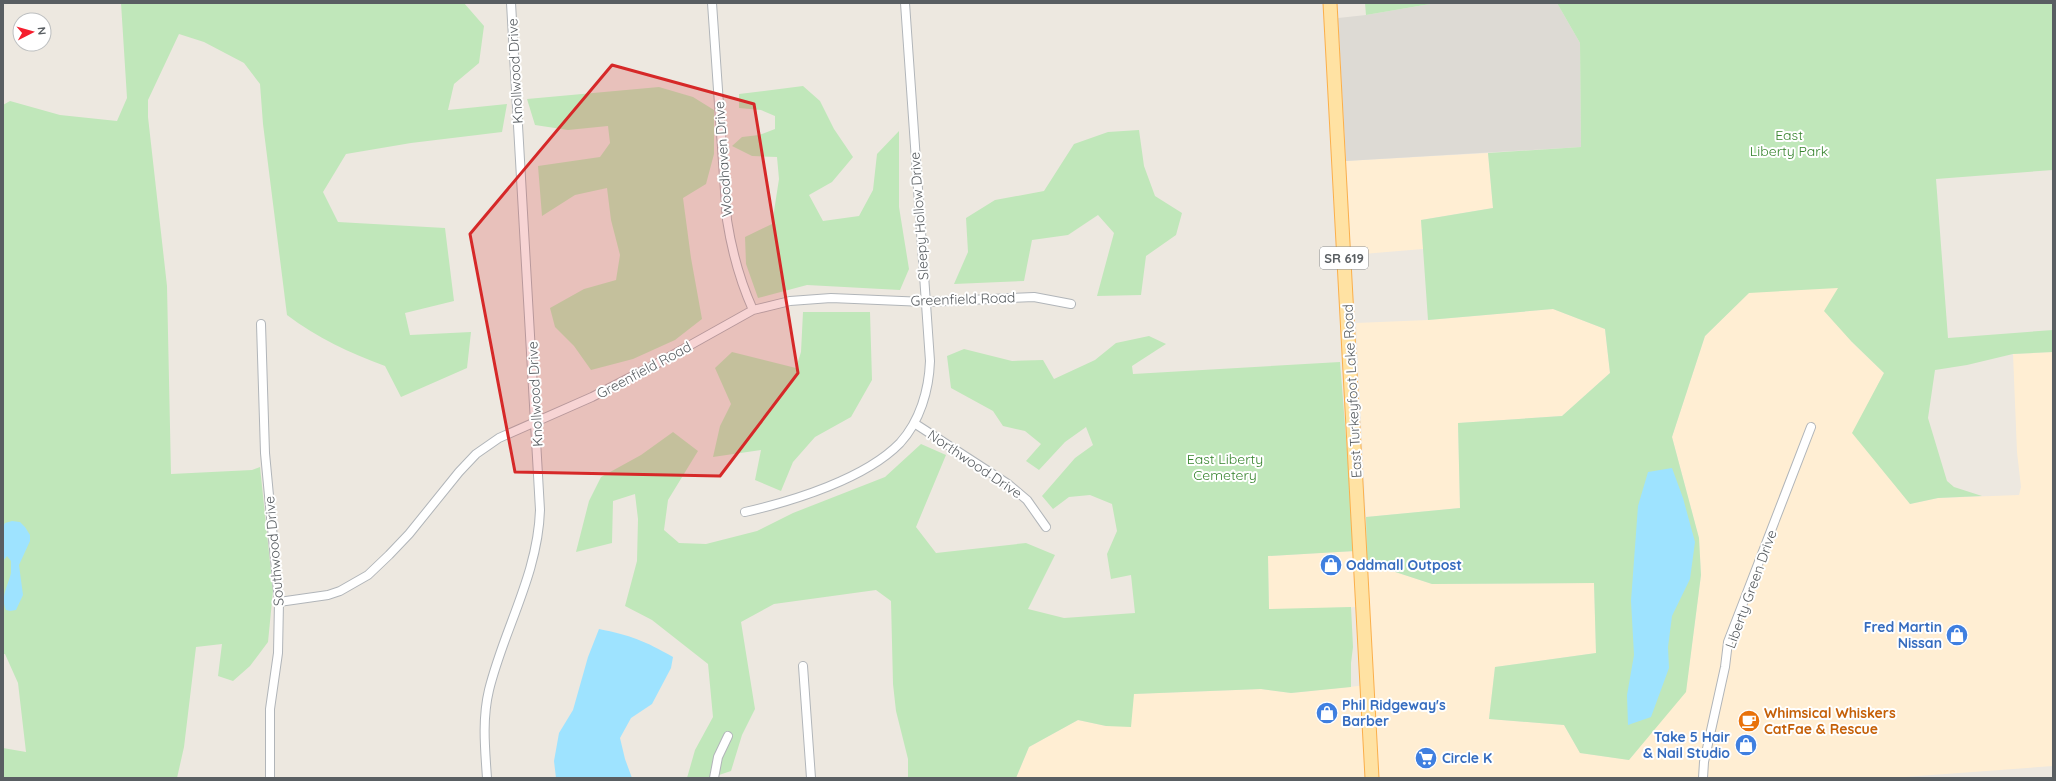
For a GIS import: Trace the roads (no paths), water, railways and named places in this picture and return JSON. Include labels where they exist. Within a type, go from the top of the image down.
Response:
[{"type":"main road","name":"East Turkeyfoot Lake Road","points":[[1330,3],[1372,778]]},
{"type":"street","name":"Knollwood Drive","points":[[487,778],[485,722],[489,692],[530,570],[539,528],[540,486],[511,3]]},
{"type":"street","name":"Woodhaven Drive","points":[[712,3],[727,220],[733,255],[739,278],[753,310]]},
{"type":"street","name":"Sleepy Hollow Drive","points":[[745,512],[795,499],[848,477],[887,454],[901,442],[914,423],[924,397],[930,367],[905,3]]},
{"type":"street","name":"Greenfield Road","points":[[279,602],[328,595],[340,591],[368,574],[390,555],[409,534],[450,483],[476,454],[513,430],[536,422],[660,362],[753,310],[790,301],[807,299],[925,302],[1034,297],[1071,304]]},
{"type":"street","name":"Southwood Drive","points":[[261,324],[265,453],[279,602],[278,652],[270,710],[270,778]]},
{"type":"street","points":[[253,371],[262,370]]},
{"type":"street","name":"Northwood Drive","points":[[914,423],[1008,484],[1027,500],[1046,527]]},
{"type":"street","name":"Liberty Green Drive","points":[[1704,778],[1704,762],[1725,667],[1728,642],[1811,427]]},
{"type":"street","points":[[803,666],[811,778]]},
{"type":"street","points":[[714,778],[718,756],[728,736]]},
{"type":"water","points":[[1672,468],[1683,498],[1695,542],[1690,579],[1672,616],[1668,647],[1669,668],[1651,717],[1628,725],[1627,695],[1634,655],[1631,601],[1638,506],[1648,472]]},
{"type":"water","points":[[12,521],[20,522],[25,527],[30,535],[30,541],[19,565],[23,595],[16,610],[10,611],[6,610],[4,605],[4,596],[11,573],[11,561],[7,556],[3,561],[3,527],[5,523]]},
{"type":"water","points":[[599,629],[629,636],[663,651],[673,657],[671,668],[652,704],[631,718],[620,738],[625,759],[632,778],[556,778],[554,761],[559,733],[573,710],[588,657]]},
{"type":"place","name":"Oddmall Outpost","points":[[1331,565]]},
{"type":"place","name":"Fred Martin Nissan","points":[[1957,635]]},
{"type":"place","name":"Phil Ridgeway's Barber","points":[[1327,713]]},
{"type":"place","name":"Whimsical Whiskers CatFae & Rescue","points":[[1749,721]]},
{"type":"place","name":"Take 5 Hair & Nail Studio","points":[[1746,745]]},
{"type":"place","name":"Circle K","points":[[1426,758]]},
{"type":"park label","name":"East Liberty Park","points":[[1789,144]]},
{"type":"park label","name":"East Liberty Cemetery","points":[[1225,468]]}]
